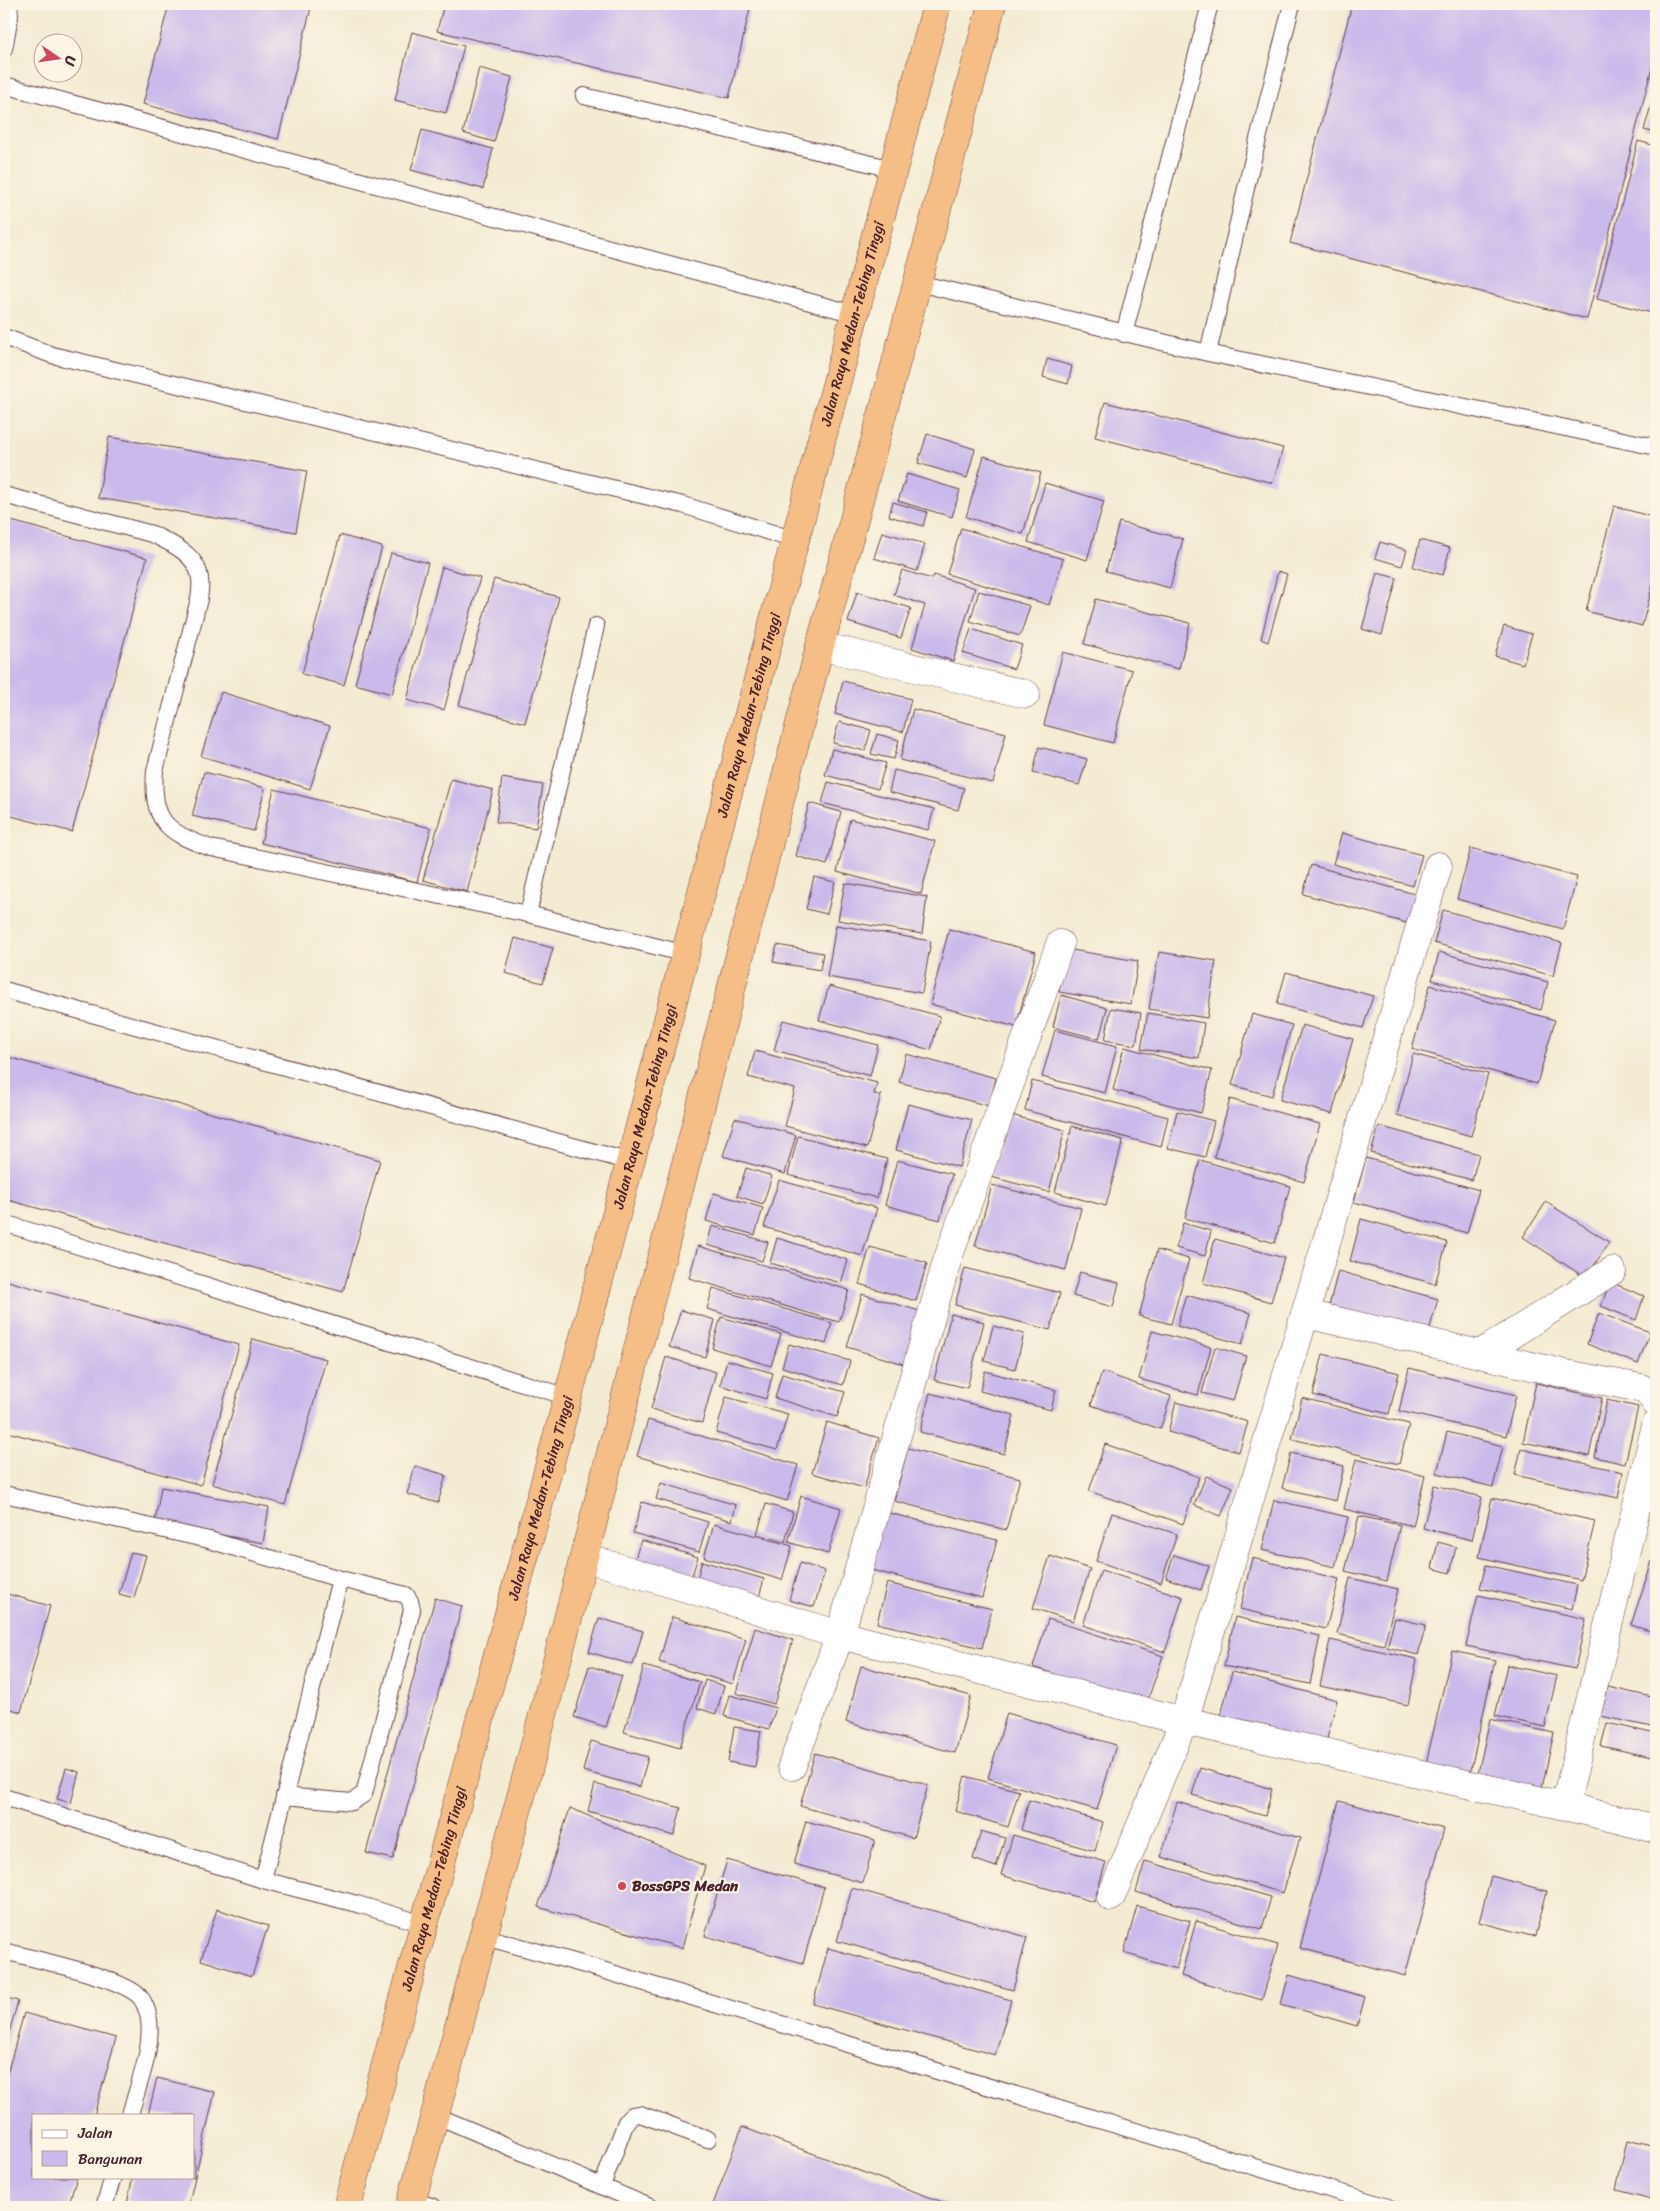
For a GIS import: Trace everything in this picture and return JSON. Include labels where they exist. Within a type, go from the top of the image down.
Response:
[{"type":"highway","name":"Jalan Raya Medan-Tebing Tinggi","points":[[348,2207],[631,1162],[937,4]]},
{"type":"highway","points":[[419,2205],[435,2115],[482,1936],[546,1706],[820,646],[992,4]]},
{"type":"street","points":[[820,646],[1026,694]]},
{"type":"street","points":[[1111,1897],[1184,1721],[1438,866]]},
{"type":"street","points":[[792,1766],[840,1635],[947,1261],[1060,944]]},
{"type":"street","points":[[1480,1354],[1612,1271]]},
{"type":"street","points":[[1306,1314],[1566,1374],[1641,1388],[1649,1393],[1656,1403]]},
{"type":"street","points":[[1565,1806],[1656,1425]]},
{"type":"street","points":[[584,1557],[840,1635],[1184,1721],[1565,1806],[1656,1829]]},
{"type":"lane","points":[[4,48],[10,16],[9,4]]},
{"type":"lane","points":[[1124,334],[1210,4]]},
{"type":"lane","points":[[1208,353],[1250,171],[1292,4]]},
{"type":"lane","points":[[4,85],[855,314]]},
{"type":"lane","points":[[584,96],[893,169]]},
{"type":"lane","points":[[918,283],[1208,353],[1656,447]]},
{"type":"lane","points":[[4,337],[52,355],[682,505],[795,540]]},
{"type":"lane","points":[[4,495],[152,534],[175,545],[192,560],[200,578],[199,599],[155,771],[153,794],[157,812],[172,830],[189,841],[211,848],[528,914],[686,954]]},
{"type":"lane","points":[[528,914],[596,626]]},
{"type":"lane","points":[[4,990],[631,1162]]},
{"type":"lane","points":[[4,1223],[568,1396]]},
{"type":"lane","points":[[4,1494],[209,1540],[340,1579],[406,1595],[412,1610],[364,1794],[352,1802],[284,1796]]},
{"type":"lane","points":[[263,1880],[340,1579]]},
{"type":"lane","points":[[4,1797],[263,1880],[358,1904],[424,1924]]},
{"type":"lane","points":[[482,1936],[1388,2207]]},
{"type":"lane","points":[[4,1951],[105,1978],[127,1987],[141,1997],[148,2014],[147,2052],[130,2114]]},
{"type":"lane","points":[[602,2186],[626,2122],[632,2115],[640,2114],[708,2138]]},
{"type":"lane","points":[[435,2115],[650,2207]]},
{"type":"lane","points":[[104,2207],[113,2178]]},
{"type":"building","points":[[169,4],[312,4],[278,139],[143,104]]},
{"type":"building","points":[[444,4],[751,4],[729,98],[437,31]]},
{"type":"building","points":[[1352,4],[1656,4],[1656,52],[1587,319],[1290,243]]},
{"type":"building","points":[[412,32],[464,46],[446,113],[395,100]]},
{"type":"building","points":[[479,68],[512,77],[494,142],[463,133]]},
{"type":"building","points":[[1656,88],[1656,133],[1644,130]]},
{"type":"building","points":[[422,130],[493,149],[483,189],[411,170]]},
{"type":"building","points":[[1638,141],[1656,146],[1656,314],[1597,299]]},
{"type":"building","points":[[1047,359],[1072,366],[1068,384],[1043,377]]},
{"type":"building","points":[[1105,402],[1283,448],[1273,483],[1095,437]]},
{"type":"building","points":[[927,434],[975,449],[967,478],[918,463]]},
{"type":"building","points":[[109,437],[307,471],[296,532],[98,498]]},
{"type":"building","points":[[984,456],[1041,473],[1023,534],[966,517]]},
{"type":"building","points":[[907,474],[960,490],[952,517],[898,501]]},
{"type":"building","points":[[1045,483],[1104,501],[1087,560],[1028,542]]},
{"type":"building","points":[[893,502],[927,512],[923,526],[889,516]]},
{"type":"building","points":[[1614,506],[1656,518],[1656,572],[1642,626],[1586,611]]},
{"type":"building","points":[[4,519],[147,558],[72,832],[4,814]]},
{"type":"building","points":[[1119,522],[1183,539],[1170,588],[1106,571]]},
{"type":"building","points":[[961,528],[1063,559],[1049,605],[947,574]]},
{"type":"building","points":[[882,532],[925,544],[917,571],[874,558]]},
{"type":"building","points":[[340,535],[382,547],[344,685],[302,674]]},
{"type":"building","points":[[1420,540],[1450,548],[1443,575],[1413,567]]},
{"type":"building","points":[[1380,542],[1407,550],[1402,566],[1375,558]]},
{"type":"building","points":[[391,553],[428,563],[392,694],[355,684]]},
{"type":"building","points":[[442,567],[480,578],[444,710],[407,700]]},
{"type":"building","points":[[902,570],[932,579],[934,575],[975,588],[953,661],[912,648],[925,605],[894,595]]},
{"type":"building","points":[[1278,571],[1287,574],[1268,642],[1261,639]]},
{"type":"building","points":[[1377,573],[1397,578],[1382,635],[1362,629]]},
{"type":"building","points":[[494,579],[559,597],[525,723],[459,705]]},
{"type":"building","points":[[979,591],[1030,606],[1020,636],[970,621]]},
{"type":"building","points":[[857,592],[911,608],[901,638],[848,622]]},
{"type":"building","points":[[1096,599],[1190,623],[1179,669],[1084,644]]},
{"type":"building","points":[[1504,626],[1532,634],[1523,664],[1495,656]]},
{"type":"building","points":[[971,629],[1022,645],[1014,669],[963,653]]},
{"type":"building","points":[[1063,652],[1132,670],[1113,743],[1044,725]]},
{"type":"building","points":[[843,681],[911,699],[903,732],[835,714]]},
{"type":"building","points":[[221,692],[330,726],[310,789],[201,756]]},
{"type":"building","points":[[913,709],[1006,733],[993,783],[900,760]]},
{"type":"building","points":[[839,722],[871,730],[865,751],[833,743]]},
{"type":"building","points":[[877,734],[899,740],[894,759],[871,754]]},
{"type":"building","points":[[1039,747],[1087,759],[1079,785],[1033,773]]},
{"type":"building","points":[[832,749],[886,763],[878,789],[825,775]]},
{"type":"building","points":[[894,770],[964,788],[958,810],[889,792]]},
{"type":"building","points":[[204,772],[265,788],[254,831],[192,816]]},
{"type":"building","points":[[502,778],[543,785],[536,828],[496,822]]},
{"type":"building","points":[[451,779],[493,790],[467,892],[423,880]]},
{"type":"building","points":[[828,782],[934,809],[928,830],[822,803]]},
{"type":"building","points":[[274,789],[431,828],[417,882],[261,843]]},
{"type":"building","points":[[809,803],[841,812],[827,865],[796,856]]},
{"type":"building","points":[[850,819],[935,841],[921,894],[837,872]]},
{"type":"building","points":[[1342,833],[1422,855],[1413,886],[1333,864]]},
{"type":"building","points":[[1471,848],[1577,877],[1563,929],[1457,899]]},
{"type":"building","points":[[1311,865],[1418,895],[1410,924],[1303,894]]},
{"type":"building","points":[[814,877],[835,882],[827,914],[806,909]]},
{"type":"building","points":[[845,883],[927,897],[922,934],[838,920]]},
{"type":"building","points":[[1443,910],[1562,943],[1553,976],[1434,943]]},
{"type":"building","points":[[836,925],[931,941],[922,993],[827,977]]},
{"type":"building","points":[[949,929],[1036,952],[1016,1027],[930,1004]]},
{"type":"building","points":[[515,938],[553,948],[543,983],[505,973]]},
{"type":"building","points":[[777,945],[823,953],[820,970],[773,962]]},
{"type":"building","points":[[1066,949],[1138,961],[1131,1004],[1059,992]]},
{"type":"building","points":[[1159,952],[1216,961],[1207,1018],[1149,1009]]},
{"type":"building","points":[[1439,952],[1548,982],[1541,1010],[1432,980]]},
{"type":"building","points":[[1286,972],[1373,996],[1363,1028],[1277,1004]]},
{"type":"building","points":[[1430,985],[1555,1020],[1537,1084],[1412,1049]]},
{"type":"building","points":[[829,986],[940,1016],[931,1050],[819,1020]]},
{"type":"building","points":[[1061,995],[1107,1008],[1099,1039],[1053,1027]]},
{"type":"building","points":[[1111,1008],[1141,1013],[1136,1045],[1105,1040]]},
{"type":"building","points":[[1148,1013],[1204,1023],[1199,1058],[1141,1049]]},
{"type":"building","points":[[1252,1014],[1292,1025],[1272,1096],[1232,1085]]},
{"type":"building","points":[[783,1020],[878,1045],[870,1076],[774,1050]]},
{"type":"building","points":[[1302,1025],[1353,1039],[1332,1114],[1280,1100]]},
{"type":"building","points":[[1055,1030],[1117,1046],[1105,1093],[1042,1077]]},
{"type":"building","points":[[1124,1047],[1212,1070],[1201,1113],[1113,1090]]},
{"type":"building","points":[[755,1051],[877,1083],[874,1094],[881,1095],[867,1148],[785,1126],[795,1089],[748,1077]]},
{"type":"building","points":[[906,1054],[996,1078],[989,1106],[899,1082]]},
{"type":"building","points":[[1413,1054],[1488,1074],[1471,1136],[1397,1115]]},
{"type":"building","points":[[4,1056],[380,1160],[343,1292],[4,1199]]},
{"type":"building","points":[[1032,1081],[1168,1117],[1161,1147],[1025,1110]]},
{"type":"building","points":[[1230,1099],[1320,1124],[1304,1182],[1214,1157]]},
{"type":"building","points":[[908,1104],[972,1120],[959,1167],[896,1150]]},
{"type":"building","points":[[1177,1111],[1214,1121],[1205,1157],[1168,1148]]},
{"type":"building","points":[[1008,1114],[1065,1130],[1049,1192],[991,1177]]},
{"type":"building","points":[[735,1118],[796,1135],[785,1174],[723,1156]]},
{"type":"building","points":[[1072,1126],[1123,1140],[1106,1206],[1055,1192]]},
{"type":"building","points":[[1379,1126],[1479,1154],[1472,1180],[1371,1153]]},
{"type":"building","points":[[798,1136],[887,1159],[877,1198],[788,1175]]},
{"type":"building","points":[[1366,1158],[1479,1190],[1467,1233],[1354,1202]]},
{"type":"building","points":[[897,1160],[952,1174],[940,1220],[885,1205]]},
{"type":"building","points":[[1200,1160],[1290,1186],[1275,1243],[1185,1218]]},
{"type":"building","points":[[746,1168],[772,1176],[763,1204],[737,1196]]},
{"type":"building","points":[[779,1180],[877,1208],[862,1256],[764,1227]]},
{"type":"building","points":[[992,1185],[1081,1208],[1066,1270],[975,1246]]},
{"type":"building","points":[[714,1193],[763,1208],[755,1235],[706,1221]]},
{"type":"building","points":[[1546,1202],[1609,1242],[1586,1278],[1523,1237]]},
{"type":"building","points":[[1361,1219],[1447,1242],[1435,1284],[1350,1261]]},
{"type":"building","points":[[1183,1223],[1211,1231],[1205,1256],[1176,1248]]},
{"type":"building","points":[[712,1226],[768,1242],[762,1261],[707,1245]]},
{"type":"building","points":[[777,1238],[848,1260],[841,1283],[770,1263]]},
{"type":"building","points":[[1215,1239],[1284,1258],[1271,1302],[1203,1283]]},
{"type":"building","points":[[698,1246],[849,1290],[839,1322],[689,1278]]},
{"type":"building","points":[[870,1247],[927,1263],[916,1301],[859,1284]]},
{"type":"building","points":[[1157,1250],[1189,1259],[1171,1324],[1139,1316]]},
{"type":"building","points":[[965,1268],[1060,1293],[1050,1330],[955,1305]]},
{"type":"building","points":[[1338,1271],[1438,1299],[1427,1338],[1328,1310]]},
{"type":"building","points":[[1080,1272],[1119,1283],[1113,1307],[1073,1296]]},
{"type":"building","points":[[4,1280],[239,1345],[201,1485],[4,1431]]},
{"type":"building","points":[[1610,1282],[1644,1296],[1636,1320],[1601,1306]]},
{"type":"building","points":[[713,1288],[832,1323],[826,1344],[707,1309]]},
{"type":"building","points":[[862,1294],[923,1312],[907,1365],[847,1347]]},
{"type":"building","points":[[1186,1295],[1251,1313],[1242,1344],[1177,1326]]},
{"type":"building","points":[[681,1310],[715,1320],[705,1357],[669,1347]]},
{"type":"building","points":[[1599,1313],[1650,1332],[1638,1364],[1587,1344]]},
{"type":"building","points":[[951,1314],[984,1322],[967,1388],[934,1380]]},
{"type":"building","points":[[721,1317],[781,1334],[771,1366],[712,1348]]},
{"type":"building","points":[[993,1326],[1024,1334],[1015,1369],[984,1361]]},
{"type":"building","points":[[1152,1331],[1211,1347],[1198,1395],[1139,1379]]},
{"type":"building","points":[[253,1339],[326,1359],[285,1505],[212,1484]]},
{"type":"building","points":[[789,1344],[850,1361],[843,1385],[782,1367]]},
{"type":"building","points":[[1215,1347],[1246,1356],[1233,1401],[1202,1393]]},
{"type":"building","points":[[1323,1354],[1399,1373],[1389,1414],[1313,1395]]},
{"type":"building","points":[[666,1357],[716,1372],[702,1423],[651,1409]]},
{"type":"building","points":[[727,1360],[773,1373],[766,1399],[720,1385]]},
{"type":"building","points":[[1409,1368],[1516,1395],[1506,1436],[1399,1411]]},
{"type":"building","points":[[985,1371],[1056,1390],[1051,1410],[980,1391]]},
{"type":"building","points":[[1102,1372],[1171,1396],[1160,1429],[1091,1405]]},
{"type":"building","points":[[782,1374],[845,1392],[837,1417],[775,1398]]},
{"type":"building","points":[[1536,1383],[1602,1398],[1589,1456],[1523,1442]]},
{"type":"building","points":[[930,1393],[1014,1415],[1004,1454],[920,1432]]},
{"type":"building","points":[[726,1397],[788,1414],[777,1450],[716,1433]]},
{"type":"building","points":[[1302,1398],[1409,1424],[1399,1464],[1292,1439]]},
{"type":"building","points":[[1607,1400],[1638,1407],[1625,1464],[1595,1457]]},
{"type":"building","points":[[1176,1402],[1248,1422],[1239,1452],[1168,1432]]},
{"type":"building","points":[[648,1420],[798,1465],[787,1501],[637,1456]]},
{"type":"building","points":[[827,1422],[879,1438],[864,1488],[812,1473]]},
{"type":"building","points":[[1447,1432],[1503,1446],[1493,1487],[1437,1473]]},
{"type":"building","points":[[1105,1444],[1199,1477],[1183,1524],[1089,1491]]},
{"type":"building","points":[[908,1448],[1020,1478],[1006,1530],[894,1501]]},
{"type":"building","points":[[1521,1449],[1623,1472],[1618,1498],[1515,1475]]},
{"type":"building","points":[[1291,1453],[1344,1466],[1336,1501],[1282,1488]]},
{"type":"building","points":[[1356,1459],[1425,1476],[1413,1526],[1344,1509]]},
{"type":"building","points":[[415,1466],[446,1475],[438,1503],[407,1494]]},
{"type":"building","points":[[1206,1476],[1233,1487],[1221,1516],[1194,1505]]},
{"type":"building","points":[[661,1483],[736,1505],[732,1521],[656,1499]]},
{"type":"building","points":[[1434,1485],[1482,1497],[1472,1540],[1423,1528]]},
{"type":"building","points":[[161,1487],[269,1507],[263,1543],[155,1522]]},
{"type":"building","points":[[801,1496],[841,1508],[828,1554],[788,1542]]},
{"type":"building","points":[[1492,1498],[1595,1521],[1581,1580],[1479,1557]]},
{"type":"building","points":[[1274,1500],[1348,1517],[1335,1567],[1262,1550]]},
{"type":"building","points":[[642,1502],[708,1522],[699,1552],[633,1533]]},
{"type":"building","points":[[766,1504],[793,1512],[785,1542],[757,1534]]},
{"type":"building","points":[[885,1512],[997,1540],[982,1598],[871,1570]]},
{"type":"building","points":[[1112,1513],[1177,1534],[1161,1583],[1096,1561]]},
{"type":"building","points":[[1359,1516],[1400,1525],[1387,1581],[1345,1571]]},
{"type":"building","points":[[714,1524],[792,1546],[782,1580],[704,1557]]},
{"type":"building","points":[[641,1540],[698,1557],[690,1581],[633,1565]]},
{"type":"building","points":[[1438,1542],[1456,1547],[1450,1573],[1432,1568]]},
{"type":"building","points":[[131,1552],[146,1555],[134,1598],[119,1594]]},
{"type":"building","points":[[1174,1555],[1209,1566],[1201,1590],[1166,1578]]},
{"type":"building","points":[[1050,1556],[1090,1569],[1073,1621],[1033,1608]]},
{"type":"building","points":[[1252,1558],[1339,1579],[1326,1629],[1240,1609]]},
{"type":"building","points":[[702,1561],[764,1579],[757,1604],[695,1586]]},
{"type":"building","points":[[1652,1561],[1656,1563],[1656,1633],[1631,1625]]},
{"type":"building","points":[[800,1563],[825,1571],[814,1607],[789,1600]]},
{"type":"building","points":[[1486,1565],[1577,1585],[1572,1609],[1480,1588]]},
{"type":"building","points":[[1101,1570],[1183,1597],[1165,1652],[1083,1625]]},
{"type":"building","points":[[1350,1578],[1398,1589],[1384,1645],[1337,1634]]},
{"type":"building","points":[[887,1583],[992,1609],[982,1648],[877,1623]]},
{"type":"building","points":[[4,1593],[50,1606],[21,1712],[4,1707]]},
{"type":"building","points":[[1478,1595],[1586,1619],[1575,1669],[1466,1646]]},
{"type":"building","points":[[435,1598],[462,1606],[393,1859],[366,1853]]},
{"type":"building","points":[[672,1617],[746,1639],[733,1684],[659,1662]]},
{"type":"building","points":[[1235,1617],[1320,1636],[1310,1684],[1224,1666]]},
{"type":"building","points":[[599,1618],[643,1631],[633,1665],[589,1652]]},
{"type":"building","points":[[1395,1618],[1426,1625],[1418,1655],[1387,1647]]},
{"type":"building","points":[[1048,1619],[1163,1656],[1146,1705],[1033,1667]]},
{"type":"building","points":[[755,1628],[793,1640],[774,1704],[736,1693]]},
{"type":"building","points":[[1330,1640],[1417,1659],[1408,1705],[1320,1686]]},
{"type":"building","points":[[1452,1651],[1495,1660],[1469,1778],[1425,1768]]},
{"type":"building","points":[[1507,1665],[1557,1676],[1545,1727],[1495,1716]]},
{"type":"building","points":[[589,1666],[622,1676],[606,1727],[574,1717]]},
{"type":"building","points":[[644,1666],[700,1682],[680,1748],[624,1732]]},
{"type":"building","points":[[861,1666],[971,1696],[955,1753],[846,1722]]},
{"type":"building","points":[[1232,1672],[1337,1700],[1324,1750],[1219,1723]]},
{"type":"building","points":[[705,1680],[724,1686],[716,1714],[697,1708]]},
{"type":"building","points":[[1608,1687],[1656,1698],[1656,1728],[1601,1716]]},
{"type":"building","points":[[730,1695],[776,1708],[769,1729],[724,1716]]},
{"type":"building","points":[[1007,1713],[1116,1745],[1097,1810],[988,1778]]},
{"type":"building","points":[[1490,1719],[1554,1733],[1540,1796],[1476,1782]]},
{"type":"building","points":[[1607,1723],[1656,1734],[1656,1758],[1601,1746]]},
{"type":"building","points":[[734,1727],[761,1731],[755,1767],[728,1762]]},
{"type":"building","points":[[591,1741],[648,1757],[640,1787],[583,1771]]},
{"type":"building","points":[[815,1753],[928,1785],[913,1838],[800,1806]]},
{"type":"building","points":[[66,1768],[79,1772],[71,1803],[57,1799]]},
{"type":"building","points":[[1200,1768],[1272,1789],[1265,1816],[1192,1795]]},
{"type":"building","points":[[965,1776],[1019,1791],[1008,1827],[955,1811]]},
{"type":"building","points":[[595,1784],[681,1808],[674,1836],[588,1811]]},
{"type":"building","points":[[1029,1800],[1103,1822],[1095,1851],[1021,1830]]},
{"type":"building","points":[[1339,1801],[1444,1829],[1405,1976],[1300,1948]]},
{"type":"building","points":[[1177,1802],[1300,1838],[1283,1893],[1161,1857]]},
{"type":"building","name":"BossGPS Medan","points":[[570,1808],[705,1866],[682,1948],[538,1907]]},
{"type":"building","points":[[806,1821],[875,1840],[863,1883],[794,1864]]},
{"type":"building","points":[[981,1831],[1005,1838],[996,1867],[973,1859]]},
{"type":"building","points":[[1013,1835],[1106,1862],[1094,1902],[1001,1875]]},
{"type":"building","points":[[727,1860],[824,1887],[803,1963],[705,1936]]},
{"type":"building","points":[[1145,1861],[1271,1897],[1262,1929],[1136,1892]]},
{"type":"building","points":[[1491,1876],[1547,1891],[1535,1937],[1479,1922]]},
{"type":"building","points":[[852,1888],[1027,1937],[1013,1990],[837,1941]]},
{"type":"building","points":[[1137,1906],[1190,1921],[1176,1969],[1124,1953]]},
{"type":"building","points":[[217,1909],[268,1926],[252,1976],[201,1960]]},
{"type":"building","points":[[1196,1921],[1278,1945],[1262,2000],[1181,1976]]},
{"type":"building","points":[[828,1948],[1011,2000],[995,2055],[813,2004]]},
{"type":"building","points":[[1289,1975],[1365,1997],[1357,2026],[1281,2004]]},
{"type":"building","points":[[4,1997],[18,2001],[4,2051]]},
{"type":"building","points":[[24,2013],[116,2038],[94,2114],[32,2114],[32,2178],[77,2178],[68,2207],[4,2207],[4,2085]]},
{"type":"building","points":[[157,2078],[215,2092],[195,2177],[195,2114],[148,2114]]},
{"type":"building","points":[[742,2127],[956,2207],[712,2207]]},
{"type":"building","points":[[1627,2141],[1656,2148],[1656,2199],[1616,2189]]},
{"type":"building","points":[[133,2178],[195,2178],[188,2207],[126,2207]]},
{"type":"place","name":"BossGPS Medan","points":[[622,1886]]}]
